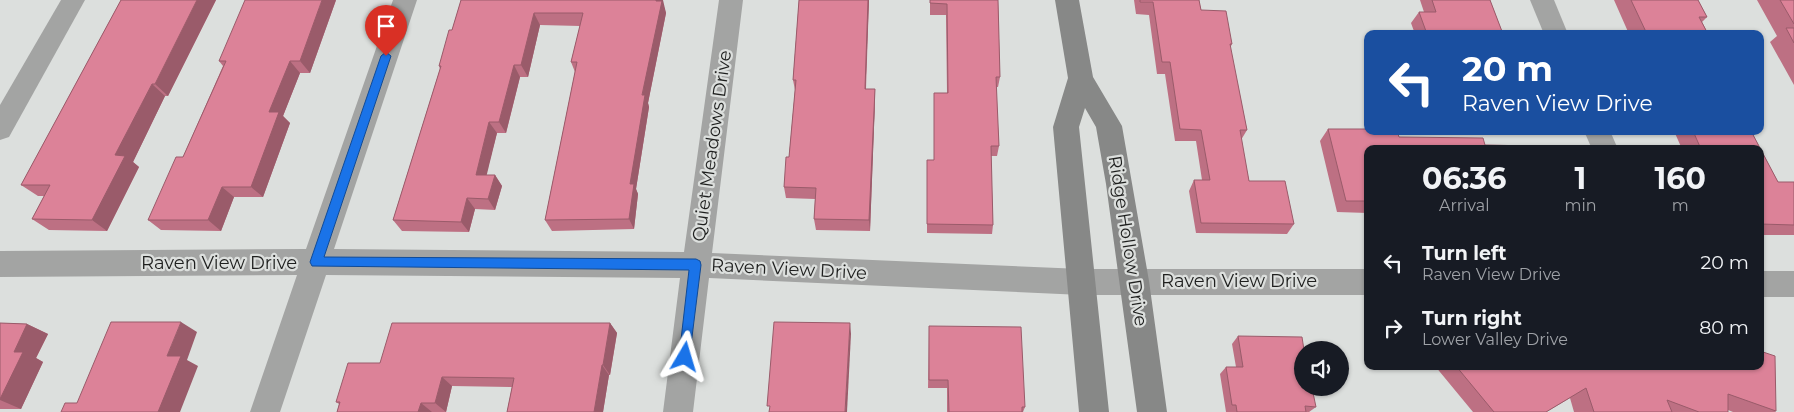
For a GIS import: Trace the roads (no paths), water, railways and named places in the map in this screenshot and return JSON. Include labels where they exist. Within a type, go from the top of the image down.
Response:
[{"type":"street","points":[[0,129],[73,0]]},
{"type":"street","points":[[265,412],[405,0]]},
{"type":"street","name":"Quiet Meadows Drive","points":[[678,412],[731,0]]},
{"type":"street","name":"Ridge Hollow Drive","points":[[1067,0],[1080,78],[1109,126],[1135,281],[1152,412]]},
{"type":"street","points":[[1542,0],[1554,30]]},
{"type":"street","name":"Ridge Hollow Drive","points":[[1080,78],[1066,127],[1094,412]]},
{"type":"street","name":"Raven View Drive","points":[[0,264],[316,262],[696,265],[1082,282],[1364,282]]},
{"type":"street","points":[[1764,284],[1794,284]]}]
